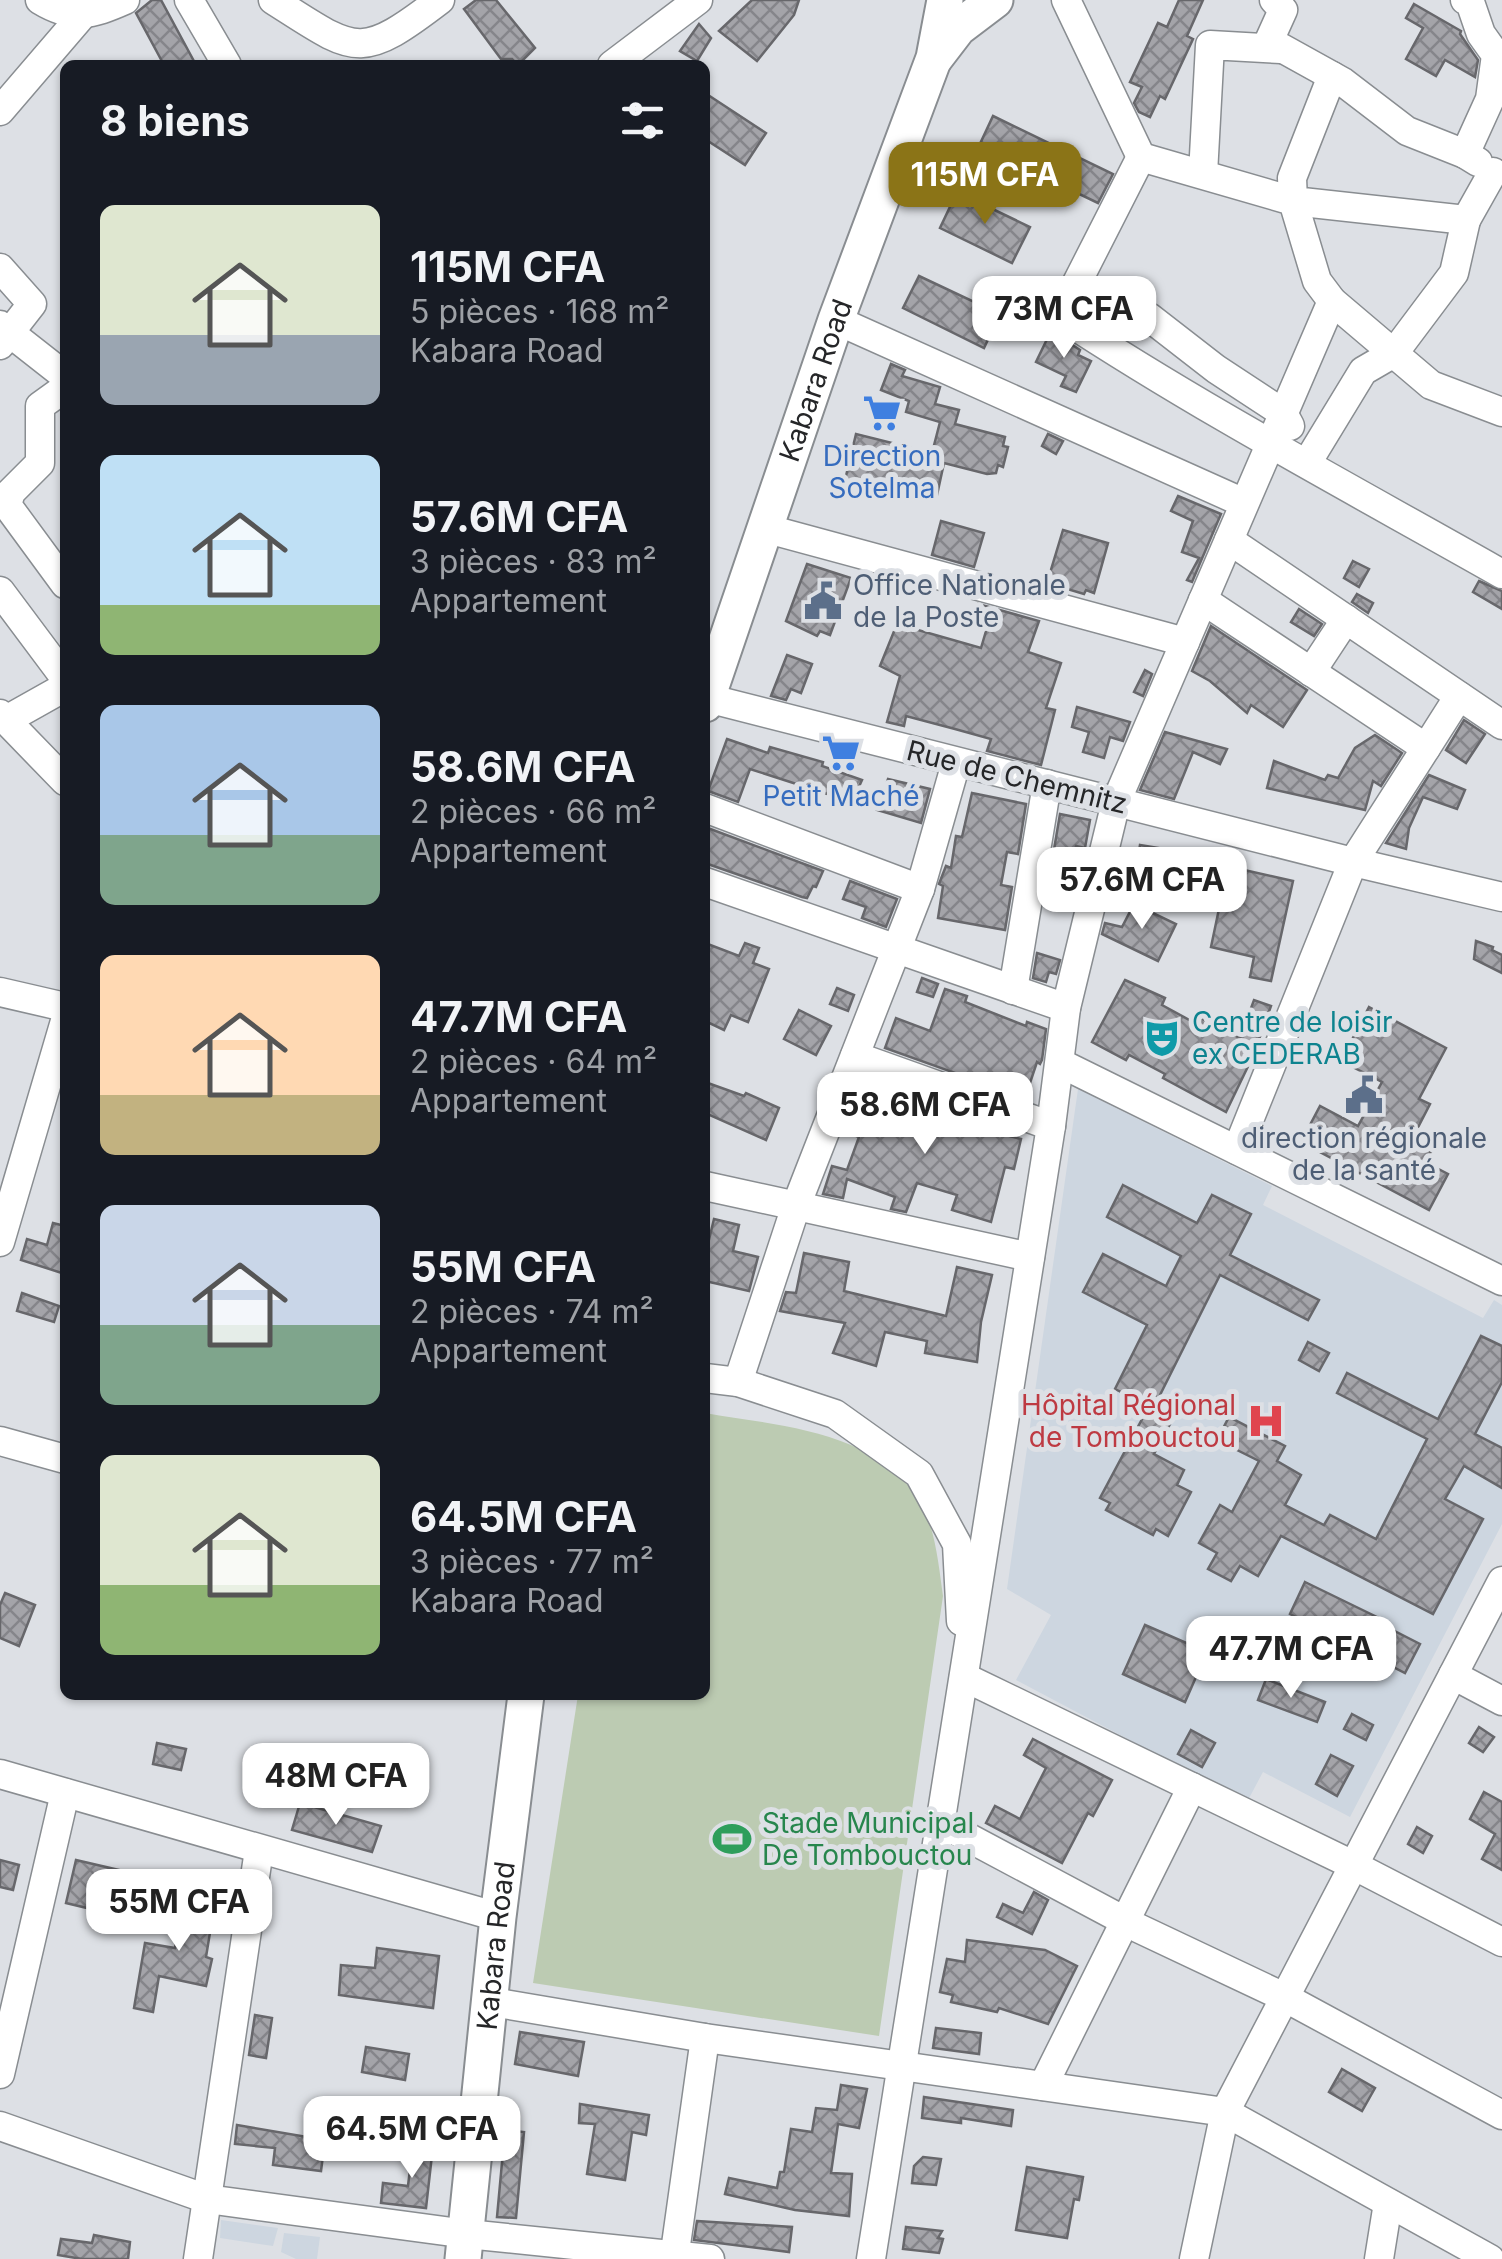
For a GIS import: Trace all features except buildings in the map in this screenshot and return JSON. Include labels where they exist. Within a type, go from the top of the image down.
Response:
[{"type":"main road","points":[[934,58],[945,0]]},
{"type":"main road","points":[[934,58],[958,28],[995,0]]},
{"type":"main road","name":"Kabara Road","points":[[710,689],[836,320],[934,58]]},
{"type":"main road","name":"Kabara Road","points":[[465,2246],[498,1918],[525,1700]]},
{"type":"street","points":[[40,0],[74,15],[125,0]]},
{"type":"street","points":[[190,0],[224,60]]},
{"type":"street","points":[[274,0],[336,40],[356,44],[392,37],[440,0]]},
{"type":"street","points":[[619,60],[698,0]]},
{"type":"street","points":[[1066,0],[1142,157],[1292,201],[1489,194]]},
{"type":"street","points":[[1274,0],[1283,10],[1269,42],[1332,76],[1407,130],[1465,154],[1489,194]]},
{"type":"street","points":[[1465,154],[1490,100],[1496,56],[1469,1]]},
{"type":"street","points":[[0,111],[84,13]]},
{"type":"street","points":[[1203,174],[1210,45],[1281,50]]},
{"type":"street","points":[[1332,76],[1292,178],[1292,201],[1318,281],[1332,301],[1431,385],[1502,412]]},
{"type":"street","points":[[1060,316],[1142,157]]},
{"type":"street","points":[[1307,463],[1363,371],[1394,353],[1454,274],[1489,194]]},
{"type":"street","points":[[0,268],[32,304],[3,334],[60,373]]},
{"type":"street","points":[[872,2259],[1066,1008],[1116,802],[1332,301]]},
{"type":"street","points":[[1060,316],[1150,317],[1216,369],[1284,413],[1307,463]]},
{"type":"street","points":[[1060,316],[1270,444],[1502,572]]},
{"type":"street","points":[[836,320],[1244,504]]},
{"type":"street","points":[[60,392],[40,406],[40,463],[11,492],[3,510],[60,578]]},
{"type":"street","points":[[764,528],[1185,642]]},
{"type":"street","points":[[1229,540],[1502,725]]},
{"type":"street","points":[[0,591],[60,671]]},
{"type":"street","points":[[1202,600],[1426,748]]},
{"type":"street","points":[[1311,672],[1346,619]]},
{"type":"street","points":[[60,689],[4,717],[60,776]]},
{"type":"street","points":[[1237,1150],[1353,862],[1459,696]]},
{"type":"street","name":"Rue de Chemnitz","points":[[710,702],[1502,897]]},
{"type":"street","points":[[738,1382],[796,1206],[920,889],[956,762]]},
{"type":"street","points":[[1013,990],[1048,784]]},
{"type":"street","points":[[710,810],[920,889]]},
{"type":"street","points":[[710,884],[1066,1008]]},
{"type":"street","points":[[0,992],[60,1006]]},
{"type":"street","points":[[0,1242],[60,1038]]},
{"type":"street","points":[[855,1056],[1050,1126]]},
{"type":"street","points":[[1060,1062],[1502,1281]]},
{"type":"street","points":[[710,1187],[1030,1257]]},
{"type":"street","points":[[710,1379],[738,1382],[836,1414],[919,1474],[957,1544],[964,1677]]},
{"type":"street","points":[[0,1441],[60,1458]]},
{"type":"street","points":[[1194,2259],[1225,2112],[1502,1581]]},
{"type":"street","points":[[1453,1675],[1502,1701]]},
{"type":"street","points":[[964,1677],[1502,1942]]},
{"type":"street","points":[[0,1774],[498,1918]]},
{"type":"street","points":[[1042,2086],[1192,1787]]},
{"type":"street","points":[[0,2074],[65,1793]]},
{"type":"street","points":[[941,1823],[1124,1920],[1284,1997],[1502,2115]]},
{"type":"street","points":[[198,2259],[259,1850]]},
{"type":"street","points":[[492,2002],[705,2038],[1225,2112],[1490,2259]]},
{"type":"street","points":[[674,2257],[705,2038]]},
{"type":"street","points":[[0,2126],[207,2200],[465,2246],[710,2259]]},
{"type":"street","points":[[1379,2259],[1388,2203]]},
{"type":"shaded area","name":"Hôpital Régional de Tombouctou","points":[[1078,1089],[1272,1186],[1263,1205],[1483,1318],[1494,1300],[1502,1305],[1502,1524],[1350,1817],[1263,1772],[1247,1802],[1016,1680],[1051,1615],[1007,1589]]},
{"type":"shaded area","points":[[221,2220],[278,2228],[273,2246],[220,2238]]},
{"type":"shaded area","points":[[284,2233],[320,2237],[317,2259],[296,2259],[281,2252]]},
{"type":"green space","name":"Stade Municipal De Tombouctou","points":[[710,1414],[823,1435],[877,1459],[900,1477],[924,1510],[933,1534],[943,1596],[879,2036],[533,1983],[577,1700],[710,1700]]},
{"type":"place","name":"Direction Sotelma","points":[[882,413]]},
{"type":"place","name":"Office Nationale de la Poste","points":[[823,601]]},
{"type":"place","name":"Petit Maché","points":[[841,753]]},
{"type":"place","name":"Centre de loisir ex CEDERAB","points":[[1162,1038]]},
{"type":"place","name":"direction régionale de la santé","points":[[1364,1095]]},
{"type":"place","name":"Hôpital Régional de Tombouctou","points":[[1266,1421]]},
{"type":"place","name":"Stade Municipal De Tombouctou","points":[[732,1839]]}]
